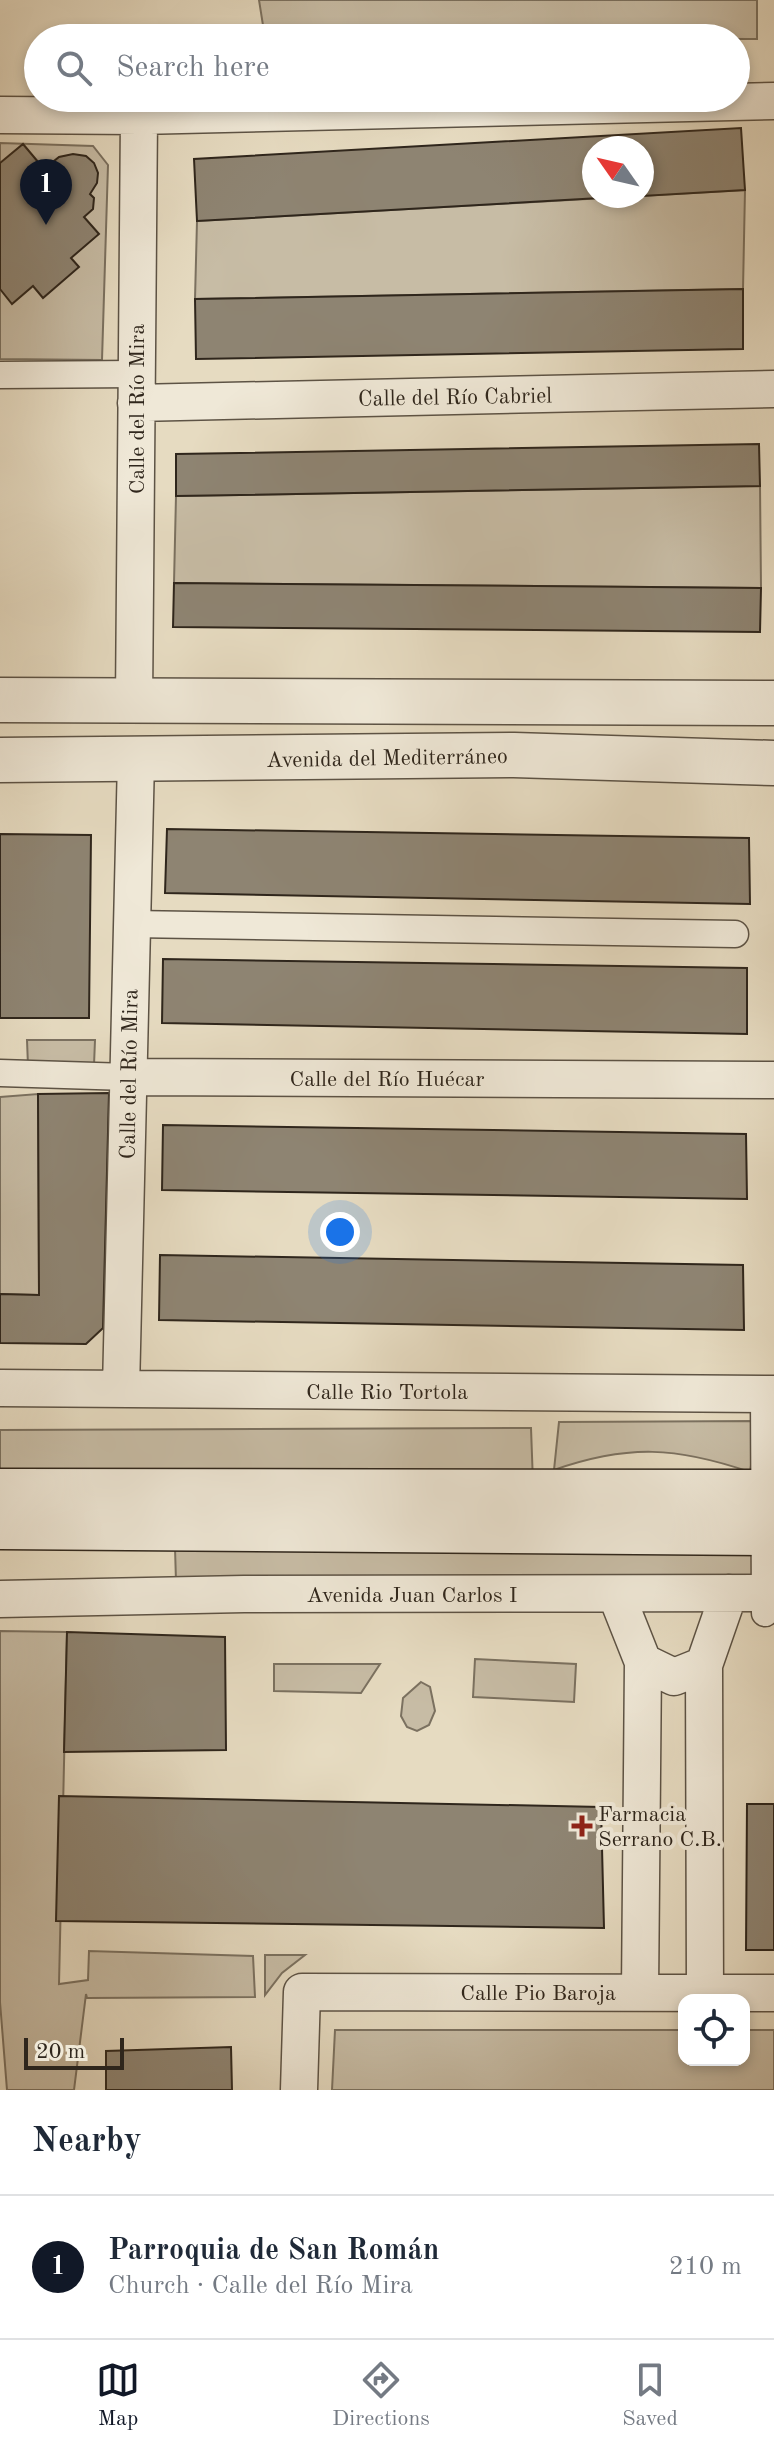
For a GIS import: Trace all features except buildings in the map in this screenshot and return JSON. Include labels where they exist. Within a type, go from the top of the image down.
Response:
[{"type":"street","points":[[750,102],[774,101]]},
{"type":"street","points":[[0,115],[308,112]]},
{"type":"street","name":"Calle del Río Mira","points":[[134,702],[139,116]]},
{"type":"street","name":"Calle del Río Cabriel","points":[[0,375],[136,388],[774,389]]},
{"type":"street","points":[[0,700],[774,703]]},
{"type":"street","name":"Avenida del Mediterráneo","points":[[0,760],[514,755],[774,763]]},
{"type":"street","name":"Calle del Río Mira","points":[[121,1389],[136,759]]},
{"type":"street","points":[[132,924],[735,934]]},
{"type":"street","name":"Calle del Río Huécar","points":[[0,1073],[128,1077],[774,1080]]},
{"type":"street","name":"Calle Rio Tortola","points":[[0,1388],[769,1394]]},
{"type":"street","points":[[768,1600],[769,1394]]},
{"type":"street","points":[[0,1491],[59,1510]]},
{"type":"street","points":[[0,1527],[59,1510],[770,1513]]},
{"type":"street","points":[[705,1993],[704,1665],[729,1593]]},
{"type":"street","name":"Avenida Juan Carlos I","points":[[0,1599],[729,1593],[768,1600]]},
{"type":"street","points":[[616,1594],[643,1662],[640,1992]]},
{"type":"street","points":[[643,1662],[674,1677],[704,1665]]},
{"type":"street","name":"Calle Pio Baroja","points":[[299,2090],[302,1992],[774,1993]]},
{"type":"shaded area","points":[[259,0],[757,0],[757,39],[750,39],[750,24],[263,24]]},
{"type":"shaded area","points":[[0,143],[93,146],[108,165],[102,360],[0,359]]},
{"type":"shaded area","points":[[745,190],[743,289],[195,299],[197,221],[582,199],[582,208],[654,208],[654,195]]},
{"type":"shaded area","points":[[760,486],[761,588],[174,583],[176,496]]},
{"type":"shaded area","points":[[27,1040],[95,1040],[94,1065],[28,1066]]},
{"type":"shaded area","points":[[38,1094],[39,1295],[0,1294],[0,1097]]},
{"type":"shaded area","points":[[758,1421],[750,1472],[699,1457],[652,1452],[606,1456],[554,1470],[559,1422]]},
{"type":"shaded area","points":[[531,1428],[533,1483],[0,1473],[0,1430]]},
{"type":"shaded area","points":[[757,1541],[758,1584],[176,1581],[175,1548]]},
{"type":"shaded area","points":[[0,1631],[67,1632],[59,1984],[88,1980],[89,1951],[253,1956],[255,1997],[87,1998],[86,1994],[74,2090],[7,2090],[0,2002]]},
{"type":"shaded area","points":[[475,1659],[576,1664],[574,1702],[473,1697]]},
{"type":"shaded area","points":[[274,1664],[380,1664],[361,1693],[274,1691]]},
{"type":"shaded area","points":[[421,1682],[430,1687],[435,1711],[429,1725],[417,1731],[407,1727],[401,1716],[403,1698]]},
{"type":"shaded area","points":[[265,1955],[305,1955],[282,1973],[265,1995]]},
{"type":"shaded area","points":[[335,2030],[678,2030],[678,2066],[750,2066],[750,2030],[774,2030],[774,2090],[332,2090]]},
{"type":"place","name":"Parroquia de San Román","points":[[46,225]]},
{"type":"place","name":"Farmacia Serrano C.B.","points":[[582,1826]]}]
